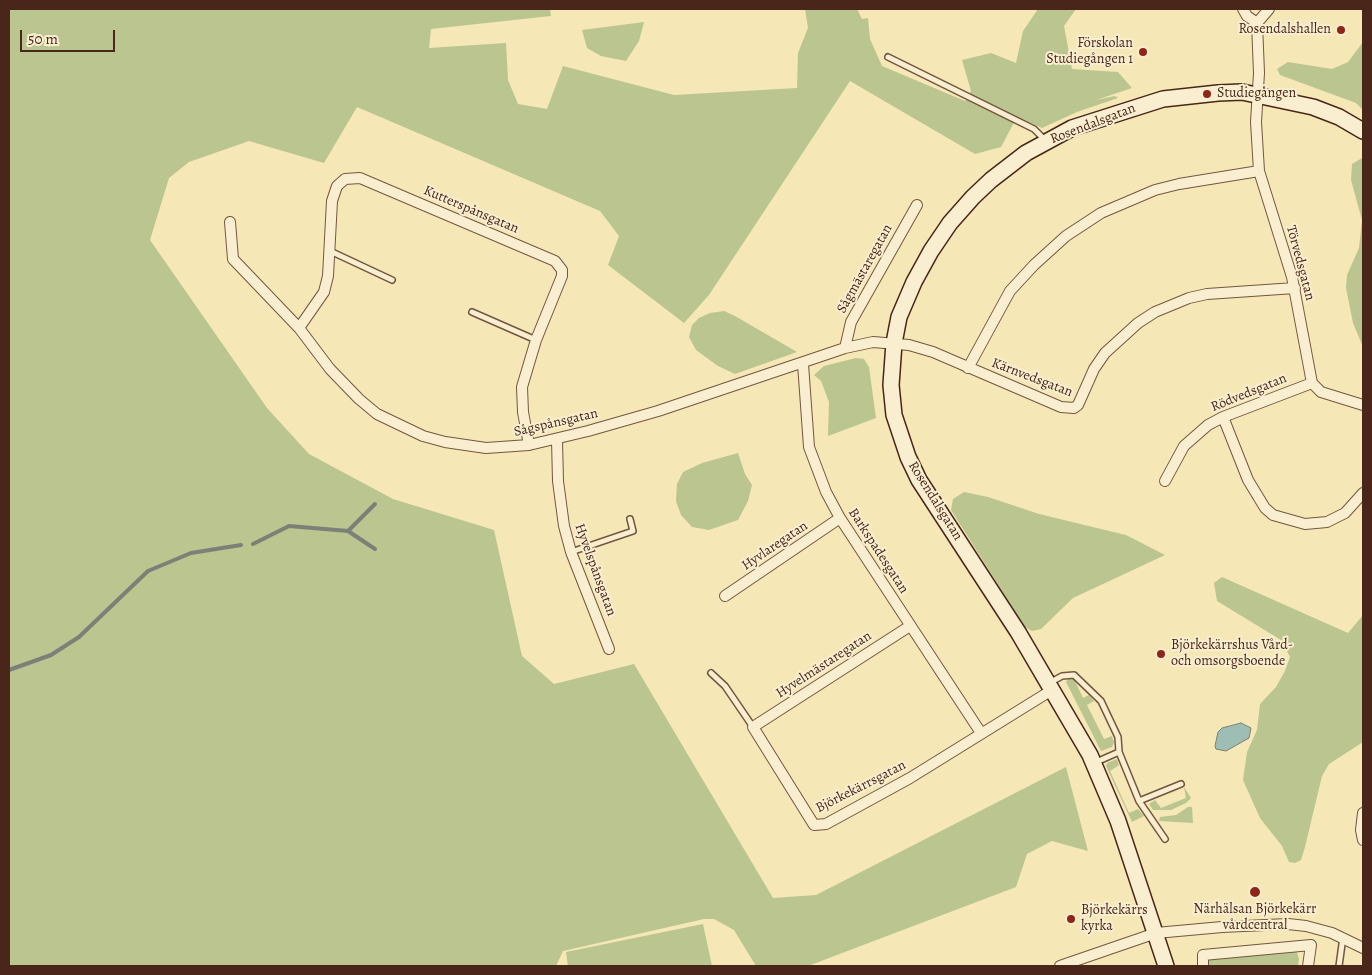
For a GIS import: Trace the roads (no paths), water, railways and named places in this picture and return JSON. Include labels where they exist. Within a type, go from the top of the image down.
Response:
[{"type":"street","points":[[1244,9],[1260,17]]},
{"type":"street","points":[[1257,94],[1260,17],[1268,9]]},
{"type":"street","name":"Rosendalsgatan","points":[[1166,966],[1118,821],[1094,763],[1002,606],[919,480],[908,457],[900,435],[892,397],[894,343],[899,318],[906,298],[923,265],[946,229],[973,197],[1016,160],[1046,141],[1088,122],[1163,99],[1218,93],[1257,94],[1313,107],[1339,117],[1363,131]]},
{"type":"street","name":"Törvedsgatan","points":[[1257,94],[1256,122],[1259,171],[1294,288],[1312,383]]},
{"type":"street","points":[[968,368],[1010,291],[1034,265],[1071,233],[1101,213],[1155,190],[1179,184],[1259,171]]},
{"type":"street","name":"Kutterspånsgatan","points":[[299,328],[324,292],[334,193],[340,182],[352,178],[360,178],[555,260],[562,270],[559,285],[536,340],[522,386],[522,412],[529,445]]},
{"type":"street","name":"Sågmästaregatan","points":[[845,348],[851,322],[917,205]]},
{"type":"street","name":"Sågspånsgatan","points":[[230,222],[233,259],[299,328],[330,369],[359,399],[377,414],[401,427],[425,437],[465,446],[486,448],[529,445],[557,440],[626,421],[803,364],[845,348],[873,342],[894,343]]},
{"type":"street","name":"Kärnvedsgatan","points":[[894,343],[933,352],[1060,407],[1074,408],[1078,404],[1094,369],[1105,353],[1138,322],[1155,312],[1189,298],[1207,294],[1294,288]]},
{"type":"street","name":"Barkspadesgatan","points":[[803,364],[809,446],[818,475],[840,518],[981,733]]},
{"type":"street","points":[[1312,383],[1321,392],[1363,406]]},
{"type":"street","name":"Rödvedsgatan","points":[[1165,481],[1184,446],[1208,425],[1223,417],[1312,383]]},
{"type":"street","points":[[1223,417],[1248,480],[1265,508],[1273,515],[1304,524],[1321,523],[1345,513],[1363,493]]},
{"type":"street","name":"Hyvelspånsgatan","points":[[557,440],[560,503],[571,552],[609,649]]},
{"type":"street","name":"Hyvlaregatan","points":[[725,596],[840,518]]},
{"type":"street","name":"Hyvelmästaregatan","points":[[753,727],[910,626]]},
{"type":"street","name":"Björkekärrsgatan","points":[[753,727],[810,822],[819,826],[910,778],[1050,687]]},
{"type":"street","points":[[1363,814],[1361,830],[1363,840]]},
{"type":"street","points":[[1060,966],[1156,933],[1288,924],[1318,928],[1343,937],[1363,948]]},
{"type":"street","points":[[1203,966],[1203,955],[1311,945],[1308,966]]},
{"type":"lane","points":[[888,57],[1034,129],[1046,141]]},
{"type":"lane","points":[[329,251],[392,280]]},
{"type":"lane","points":[[472,312],[536,340]]},
{"type":"lane","points":[[571,552],[633,531],[630,519]]},
{"type":"lane","name":"Björkekärrsgatan","points":[[711,672],[725,686],[753,727]]},
{"type":"lane","points":[[1050,687],[1069,674],[1074,675],[1101,701],[1118,737],[1119,752],[1139,802],[1165,839]]},
{"type":"lane","points":[[1094,763],[1119,752]]},
{"type":"lane","points":[[1139,802],[1181,784]]},
{"type":"lane","points":[[1339,966],[1343,937]]},
{"type":"water","points":[[1241,723],[1251,728],[1249,738],[1226,751],[1216,749],[1218,732],[1222,728]]},
{"type":"waterway","points":[[348,531],[375,504]]},
{"type":"waterway","points":[[253,544],[289,526],[348,531],[375,549]]},
{"type":"waterway","points":[[9,670],[51,655],[79,637],[148,571],[191,553],[241,545]]},
{"type":"place","name":"Rosendalshallen","points":[[1341,30]]},
{"type":"place","name":"Förskolan Studiegången 1","points":[[1143,52]]},
{"type":"place","name":"Studiegången","points":[[1207,94]]},
{"type":"place","name":"Björkekärrshus Vård- och omsorgsboende","points":[[1161,654]]},
{"type":"place","name":"Närhälsan Björkekärr vårdcentral","points":[[1255,892]]},
{"type":"place","name":"Björkekärrs kyrka","points":[[1071,919]]}]
